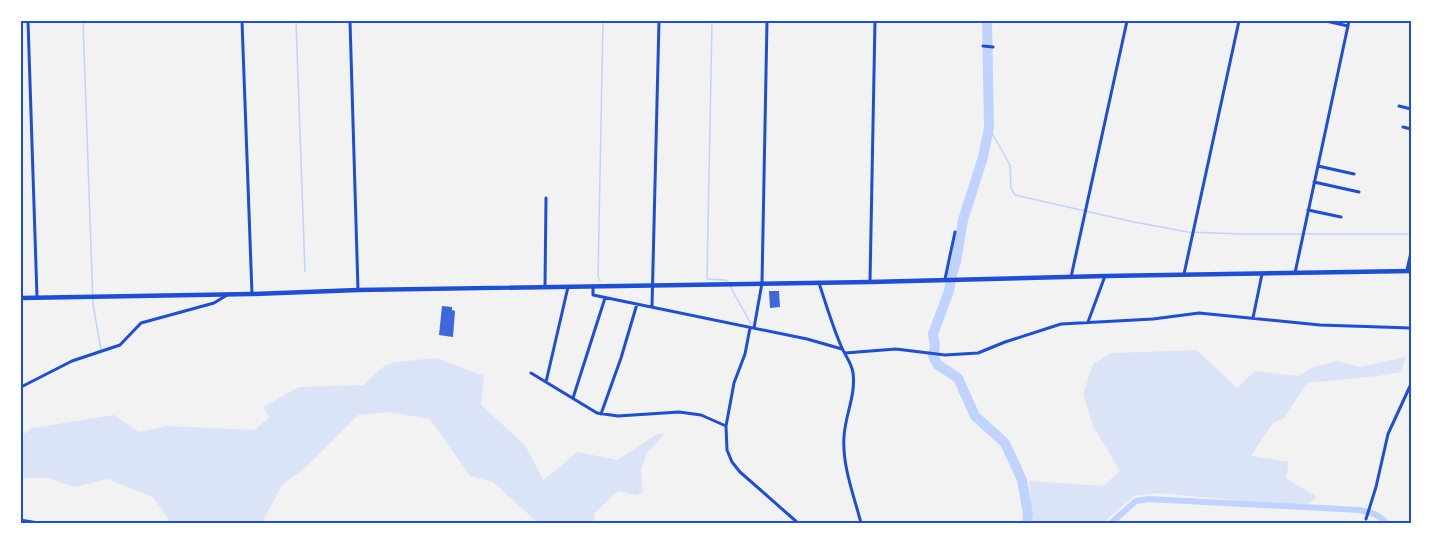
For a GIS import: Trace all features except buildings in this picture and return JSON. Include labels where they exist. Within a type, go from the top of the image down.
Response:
[{"type":"street","points":[[28,21],[38,297]]},
{"type":"street","points":[[242,21],[252,294]]},
{"type":"street","points":[[350,21],[358,290]]},
{"type":"street","points":[[652,307],[659,21]]},
{"type":"street","points":[[767,21],[762,283],[745,354],[734,383],[726,426],[727,450],[732,462],[740,472],[798,523]]},
{"type":"street","points":[[870,282],[875,21]]},
{"type":"street","points":[[1071,277],[1127,21]]},
{"type":"street","points":[[1184,274],[1239,21]]},
{"type":"street","points":[[1295,273],[1348,23],[1326,21]]},
{"type":"street","points":[[983,46],[993,47]]},
{"type":"street","points":[[1399,106],[1411,108]]},
{"type":"street","points":[[1403,127],[1411,129]]},
{"type":"street","points":[[1318,166],[1354,174]]},
{"type":"street","points":[[1314,182],[1359,192]]},
{"type":"street","points":[[545,287],[546,198]]},
{"type":"street","points":[[1308,210],[1341,217]]},
{"type":"street","points":[[945,279],[955,232]]},
{"type":"street","points":[[21,298],[1409,271],[1411,252]]},
{"type":"street","points":[[1253,318],[1262,274]]},
{"type":"street","points":[[1088,322],[1105,276]]},
{"type":"street","points":[[819,283],[842,349],[853,372],[854,390],[843,447],[861,523]]},
{"type":"street","points":[[593,286],[593,295],[807,339],[842,349]]},
{"type":"street","points":[[546,382],[568,287]]},
{"type":"street","points":[[21,387],[72,361],[120,345],[141,323],[214,303],[228,294]]},
{"type":"street","points":[[573,398],[605,298]]},
{"type":"street","points":[[601,414],[637,304]]},
{"type":"street","points":[[845,353],[896,349],[945,355],[978,353],[1061,324],[1142,320],[1199,313],[1320,325],[1411,328]]},
{"type":"street","points":[[531,373],[597,413],[618,416],[679,412],[701,415],[726,426]]},
{"type":"street","points":[[1366,519],[1388,434],[1411,384]]},
{"type":"street","points":[[21,522],[34,523]]},
{"type":"shaded area","points":[[1197,350],[1237,388],[1255,371],[1298,376],[1313,367],[1338,361],[1360,367],[1406,357],[1401,372],[1307,383],[1284,418],[1272,424],[1251,456],[1289,462],[1286,478],[1317,497],[1304,507],[1159,493],[1134,496],[1103,523],[1033,523],[1029,481],[1103,486],[1120,471],[1093,426],[1083,394],[1093,364],[1112,353]]},
{"type":"shaded area","points":[[437,358],[484,376],[481,405],[525,445],[543,480],[577,452],[617,460],[657,434],[665,433],[647,453],[641,469],[643,492],[636,495],[618,491],[594,514],[595,523],[538,523],[493,482],[470,476],[430,419],[388,412],[358,415],[305,468],[282,485],[262,523],[161,523],[169,520],[153,497],[107,479],[75,487],[48,478],[21,478],[21,436],[32,428],[114,415],[139,432],[167,426],[254,430],[269,418],[263,407],[299,387],[363,385],[384,366],[394,362]]},
{"type":"waterway","points":[[83,21],[93,304],[101,350]]},
{"type":"waterway","points":[[296,21],[305,272]]},
{"type":"waterway","points":[[600,281],[598,277],[603,21]]},
{"type":"waterway","points":[[712,21],[707,279],[726,280],[727,282]]},
{"type":"waterway","points":[[987,21],[989,128],[983,157],[963,220],[949,291],[933,334],[935,346],[933,356],[938,365],[958,378],[975,416],[1005,443],[1022,480],[1028,514],[1027,523]]},
{"type":"waterway","points":[[989,128],[1010,165],[1011,188],[1015,195],[1188,232],[1411,234]]},
{"type":"waterway","points":[[730,286],[751,324]]},
{"type":"waterway","points":[[1111,523],[1136,501],[1148,499],[1359,510],[1377,515],[1386,523]]}]
